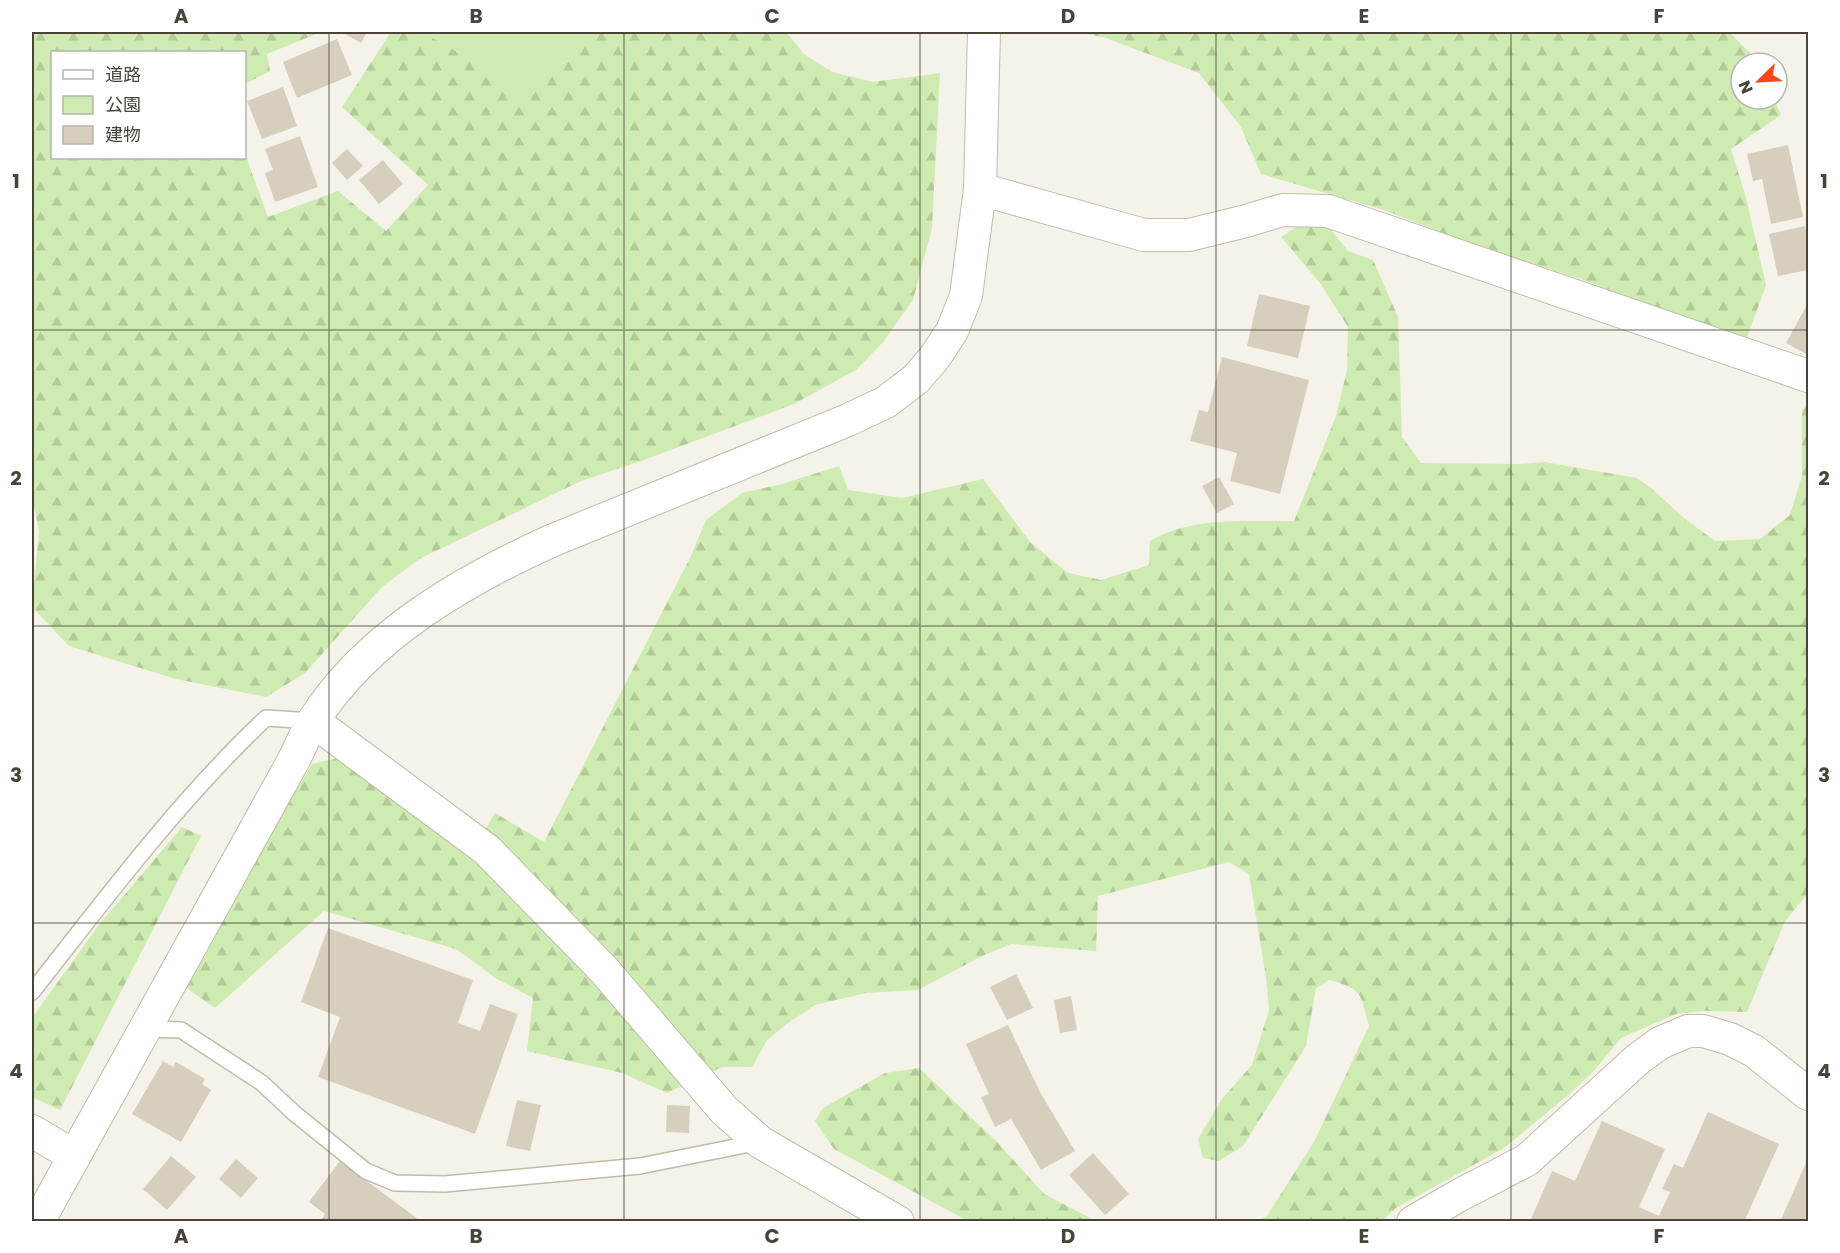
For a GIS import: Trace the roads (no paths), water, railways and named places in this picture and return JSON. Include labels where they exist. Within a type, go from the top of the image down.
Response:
[{"type":"street","points":[[38,1221],[286,776],[313,721],[350,672],[415,616],[505,562],[551,541],[848,420],[886,402],[916,378],[934,357],[952,331],[966,296],[980,189],[984,32]]},
{"type":"street","points":[[980,189],[1144,235],[1188,235],[1283,210],[1328,212],[1809,376]]},
{"type":"street","points":[[313,721],[487,850],[604,970],[724,1110],[760,1142],[898,1221]]},
{"type":"street","points":[[1413,1221],[1527,1160],[1638,1059],[1660,1043],[1688,1031],[1703,1031],[1730,1039],[1754,1051],[1809,1094]]},
{"type":"street","points":[[32,1131],[74,1156]]},
{"type":"lane","points":[[32,992],[136,860],[230,752],[266,718],[313,721]]},
{"type":"lane","points":[[145,1029],[181,1030],[262,1083],[294,1113],[366,1171],[395,1183],[445,1184],[640,1166],[760,1142]]}]
